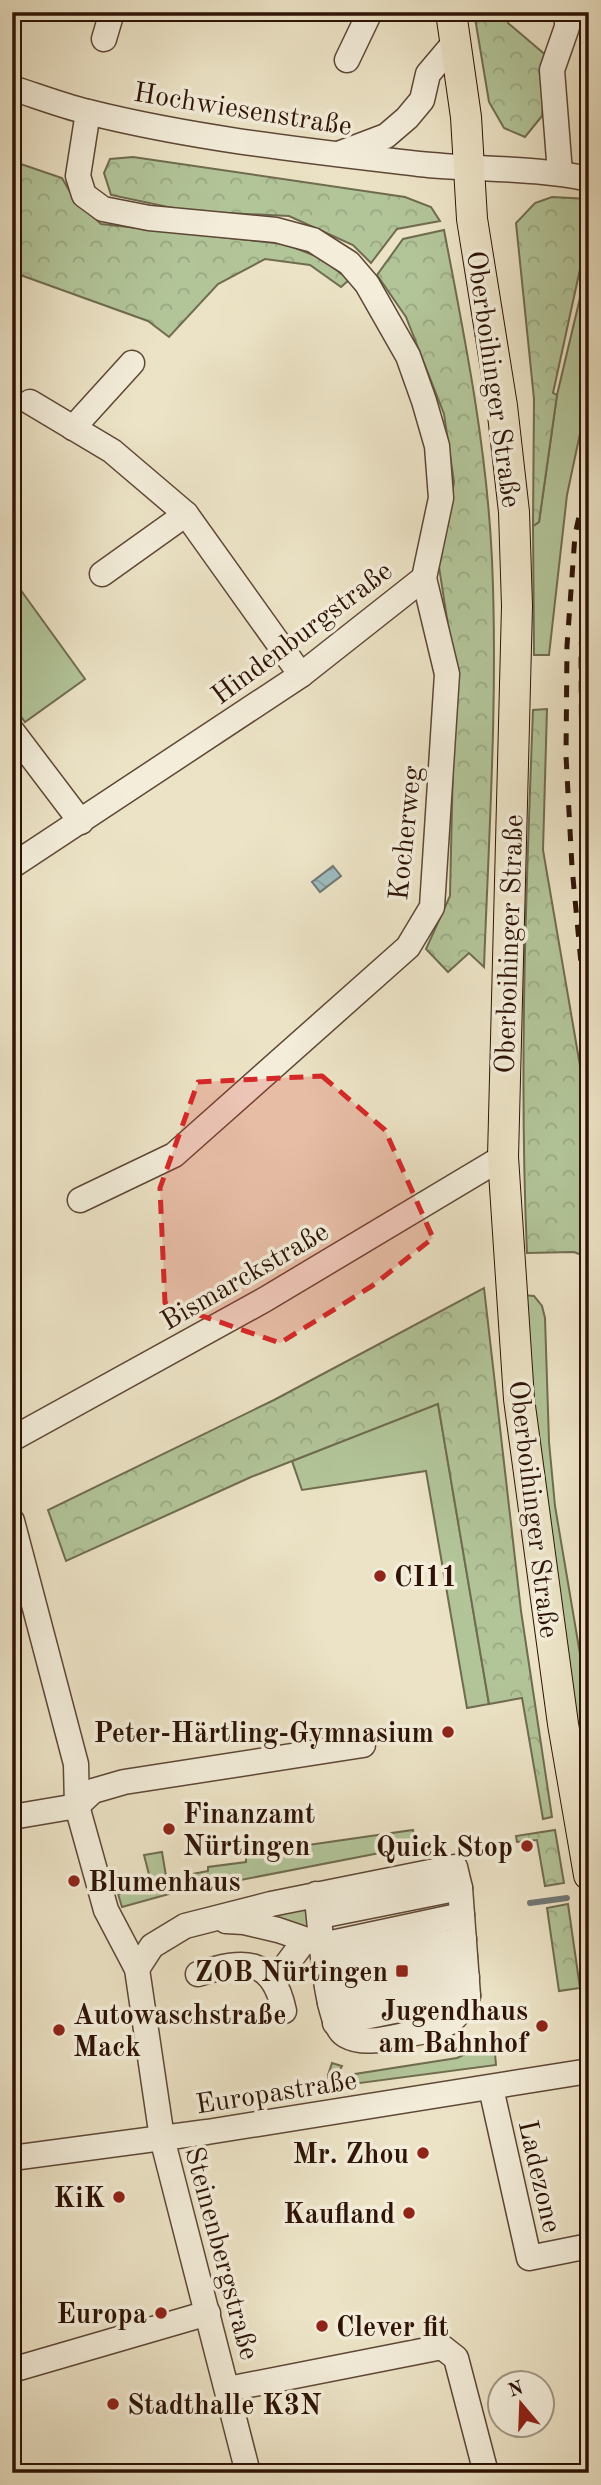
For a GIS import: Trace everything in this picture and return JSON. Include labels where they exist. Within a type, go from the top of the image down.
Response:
[{"type":"main road","name":"Oberboihinger Straße","points":[[451,12],[466,117],[472,219],[502,406],[514,512],[517,606],[503,1157],[519,1399],[563,1724],[589,1875]]},
{"type":"street","points":[[104,39],[112,12]]},
{"type":"street","points":[[346,60],[370,12]]},
{"type":"street","points":[[560,173],[552,70],[567,27],[567,12]]},
{"type":"street","points":[[337,155],[386,136],[407,118],[422,100],[428,74],[454,42]]},
{"type":"street","name":"Hochwiesenstraße","points":[[12,88],[88,112],[185,132],[337,155],[469,169],[560,173],[589,180]]},
{"type":"street","name":"Hindenburgstraße","points":[[12,866],[301,675],[424,578],[441,498],[437,446],[408,356],[368,284],[349,263],[313,240],[276,230],[149,218],[103,209],[84,195],[78,176],[88,112]]},
{"type":"street","points":[[73,428],[132,363]]},
{"type":"street","points":[[30,402],[112,451],[186,514],[301,675]]},
{"type":"street","points":[[102,574],[186,514]]},
{"type":"street","name":"Kocherweg","points":[[80,1200],[174,1155],[408,947],[432,907],[447,674],[424,578]]},
{"type":"street","points":[[12,731],[81,822]]},
{"type":"street","name":"Bismarckstraße","points":[[12,1439],[264,1300],[503,1157]]},
{"type":"street","name":"Steinenbergstraße","points":[[12,1521],[76,1764],[77,1806],[106,1910],[137,1969],[162,2138],[248,2473]]},
{"type":"street","points":[[12,1817],[77,1806],[93,1791],[124,1783],[363,1745]]},
{"type":"street","points":[[137,1969],[143,1957],[159,1940],[185,1926],[208,1919],[318,1905],[458,1877],[465,1957],[461,2013],[454,2020],[431,2030],[371,2041],[345,2035],[324,1977],[318,1905]]},
{"type":"street","points":[[208,1919],[244,1922],[324,1977],[465,1957]]},
{"type":"street","points":[[275,1980],[324,1977],[465,1957]]},
{"type":"street","points":[[198,1974],[223,1966],[242,1966],[267,1972],[275,1980],[284,2011]]},
{"type":"street","name":"Europastraße","points":[[12,2158],[162,2138],[589,2071]]},
{"type":"street","name":"Ladezone","points":[[491,2088],[528,2258],[589,2246]]},
{"type":"street","points":[[12,2370],[208,2313]]},
{"type":"street","points":[[228,2389],[442,2347],[456,2358],[486,2473]]},
{"type":"highlighted area","points":[[322,1076],[385,1130],[433,1238],[372,1286],[280,1343],[165,1303],[160,1188],[198,1082]]},
{"type":"green space","points":[[474,12],[505,12],[508,23],[548,57],[542,116],[525,137],[504,128],[489,102]]},
{"type":"green space","points":[[133,157],[405,197],[431,207],[440,221],[397,229],[371,263],[353,245],[289,216],[187,211],[111,195],[104,173],[110,159]]},
{"type":"green space","points":[[12,161],[62,178],[73,197],[101,224],[285,244],[323,259],[349,280],[341,287],[310,265],[265,259],[218,284],[169,337],[148,321],[12,272]]},
{"type":"green space","points":[[552,197],[589,199],[589,228],[553,393],[557,395],[539,522],[533,526],[534,399],[516,223],[535,203]]},
{"type":"green space","points":[[444,230],[474,394],[485,477],[494,611],[492,764],[484,967],[469,953],[448,972],[426,949],[450,896],[455,670],[439,567],[454,482],[444,414],[406,317],[377,275],[403,239]]},
{"type":"green space","points":[[589,260],[589,391],[567,495],[549,655],[534,655],[533,526],[539,522],[557,395]]},
{"type":"green space","points":[[12,578],[85,679],[25,722],[12,704]]},
{"type":"green space","points":[[547,709],[543,850],[589,1118],[589,1258],[574,1252],[527,1253],[524,1049],[530,778],[533,710]]},
{"type":"green space","points":[[484,1288],[521,1611],[552,1817],[543,1819],[522,1698],[489,1704],[438,1404],[251,1477],[66,1561],[48,1510],[274,1400]]},
{"type":"green space","points":[[522,1295],[534,1296],[542,1306],[545,1318],[549,1442],[555,1506],[589,1707],[589,1807],[541,1497]]},
{"type":"green space","points":[[438,1403],[489,1704],[467,1708],[426,1471],[302,1490],[292,1461]]},
{"type":"green space","points":[[413,1830],[416,1846],[194,1889],[192,1874],[208,1871],[208,1867],[246,1862],[246,1854]]},
{"type":"green space","points":[[555,1830],[564,1883],[545,1886],[537,1840],[517,1842],[516,1836]]},
{"type":"green space","points":[[162,1852],[169,1894],[122,1907],[118,1894],[152,1886],[144,1855]]},
{"type":"green space","points":[[568,1904],[580,1988],[559,1991],[547,1908]]},
{"type":"green space","points":[[303,1908],[307,1910],[309,1926],[306,1929],[269,1917]]},
{"type":"green space","points":[[485,2039],[494,2043],[496,2065],[330,2087],[328,2075],[332,2063],[342,2066],[336,2076],[349,2083],[355,2074],[457,2058],[470,2052]]},
{"type":"water","points":[[333,866],[341,876],[320,892],[312,882]]},
{"type":"waterway","points":[[530,1903],[567,1898]]},
{"type":"railway","points":[[589,471],[575,535],[567,646],[566,756],[572,867],[584,995],[589,1019]]},
{"type":"railway","points":[[589,537],[581,648],[582,811],[589,902]]},
{"type":"place","name":"CI11","points":[[380,1576]]},
{"type":"place","name":"Peter-Härtling-Gymnasium","points":[[448,1732]]},
{"type":"place","name":"Finanzamt Nürtingen","points":[[169,1829]]},
{"type":"place","name":"Quick Stop","points":[[527,1846]]},
{"type":"place","name":"Blumenhaus","points":[[74,1881]]},
{"type":"place","name":"ZOB Nürtingen","points":[[402,1971]]},
{"type":"place","name":"Jugendhaus am Bahnhof","points":[[542,2026]]},
{"type":"place","name":"Autowaschstraße Mack","points":[[59,2030]]},
{"type":"place","name":"Mr. Zhou","points":[[423,2153]]},
{"type":"place","name":"KiK","points":[[119,2197]]},
{"type":"place","name":"Kaufland","points":[[409,2213]]},
{"type":"place","name":"Europa","points":[[161,2313]]},
{"type":"place","name":"Clever fit","points":[[322,2326]]},
{"type":"place","name":"Stadthalle K3N","points":[[113,2404]]}]
